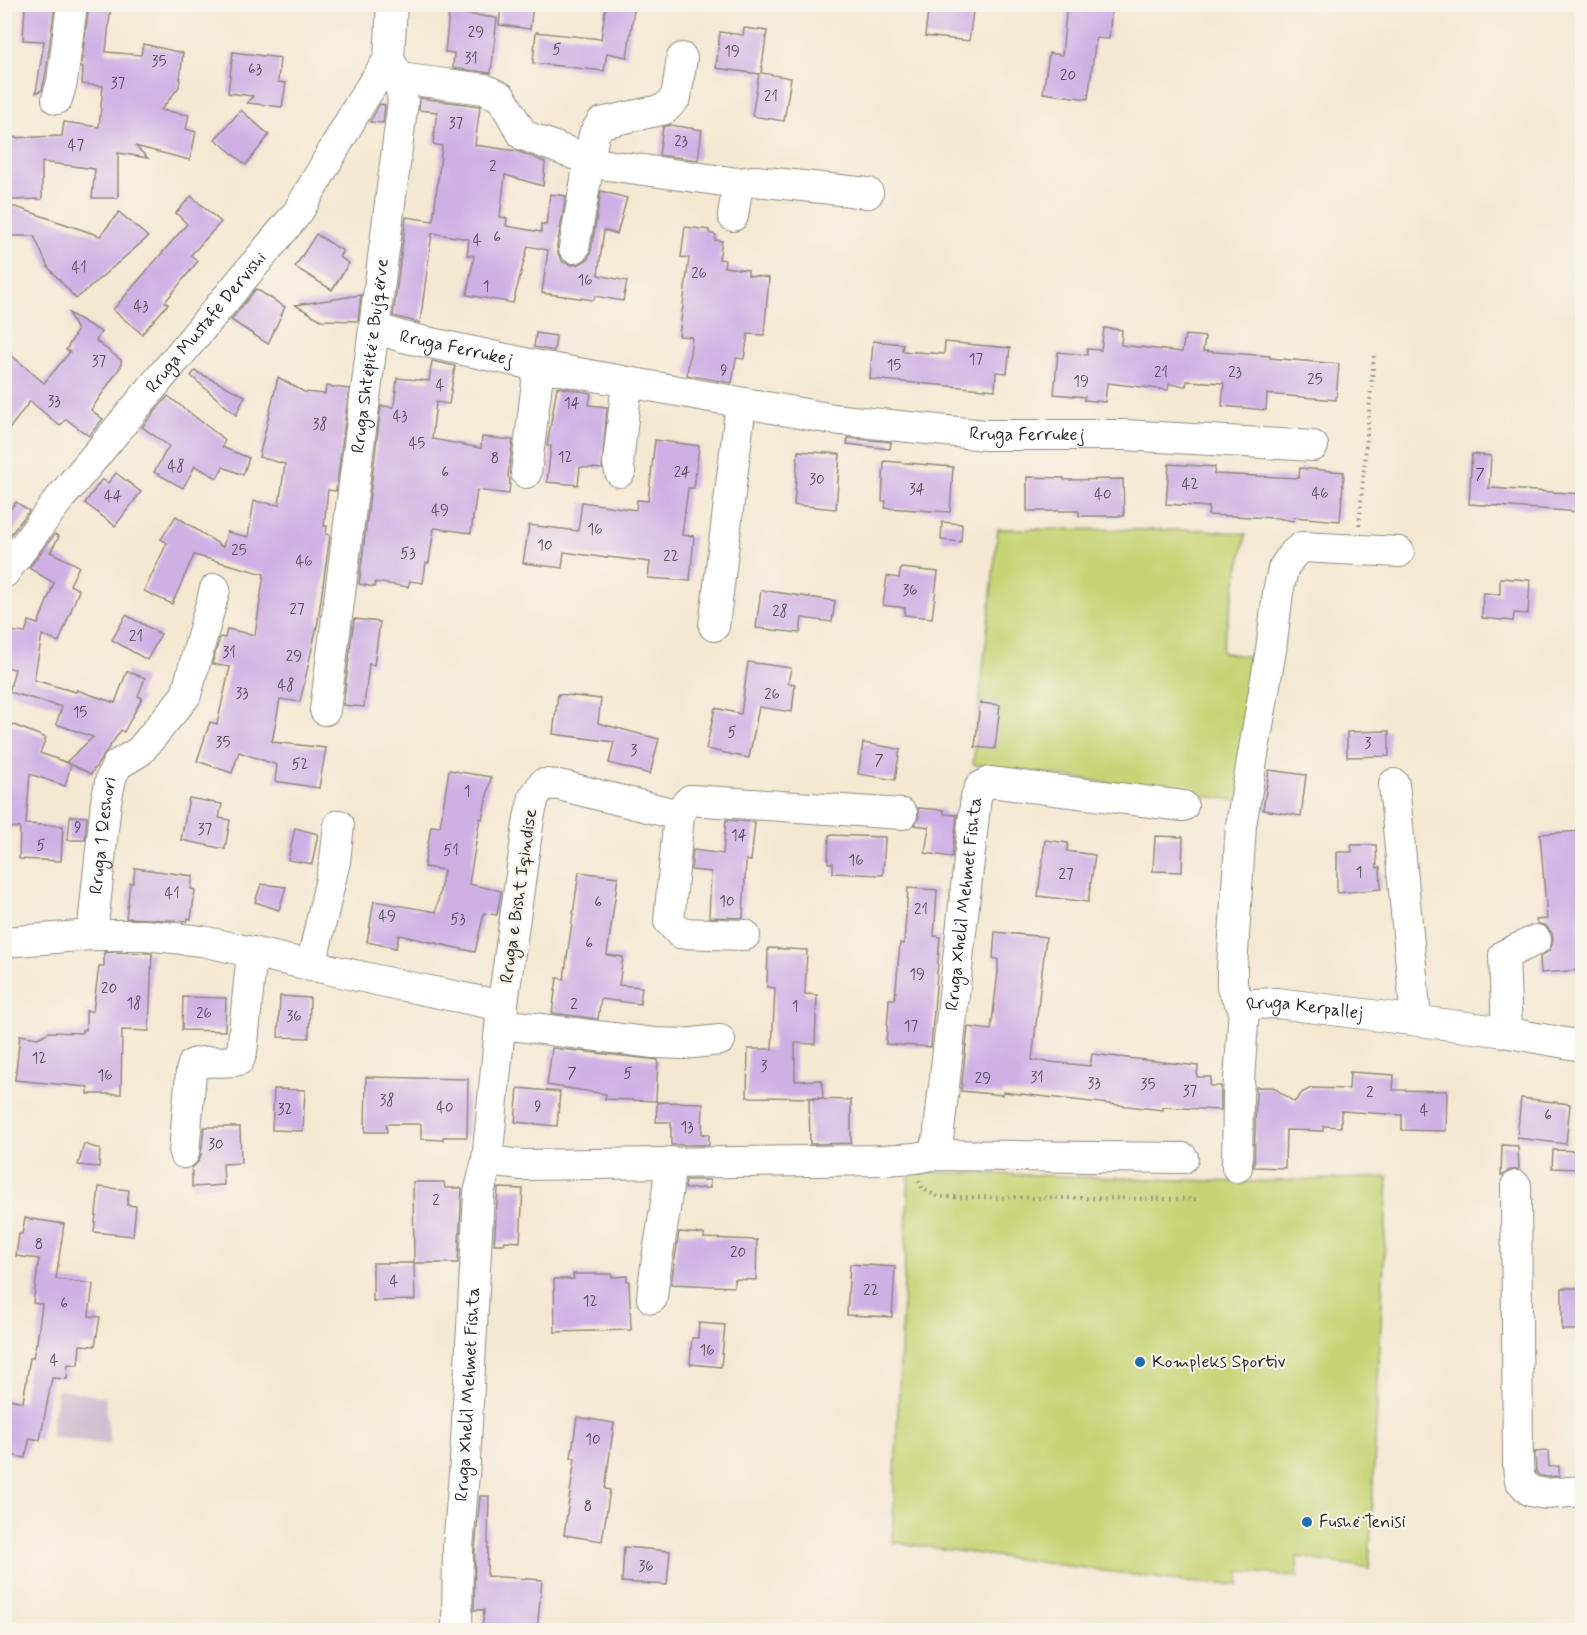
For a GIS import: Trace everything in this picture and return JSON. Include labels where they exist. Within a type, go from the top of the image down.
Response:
[{"type":"street","points":[[57,99],[63,75],[72,4]]},
{"type":"street","name":"Rruga Shtëpitë e Bujqërve","points":[[326,710],[403,102],[394,69],[392,4]]},
{"type":"street","points":[[574,248],[594,134],[601,123],[664,109],[676,97],[682,58]]},
{"type":"street","points":[[394,69],[484,89],[501,97],[523,135],[600,164],[738,183],[755,181],[868,193]]},
{"type":"street","name":"Rruga Mustafe Dervishi","points":[[4,573],[57,502],[298,212],[361,102],[394,69]]},
{"type":"street","points":[[733,216],[738,183]]},
{"type":"street","name":"Rruga Ferrukej","points":[[375,328],[403,337],[539,366],[833,419],[985,435],[1124,435],[1313,446]]},
{"type":"street","name":"Rruga Ferrukej","points":[[526,473],[539,366]]},
{"type":"street","points":[[620,472],[618,463],[627,382]]},
{"type":"street","points":[[714,626],[741,403]]},
{"type":"street","points":[[1244,1008],[1232,988],[1241,825],[1283,569],[1292,555],[1302,547],[1399,552]]},
{"type":"street","name":"Rruga 1 Qeshori","points":[[92,935],[106,802],[111,778],[117,765],[140,751],[186,695],[215,589]]},
{"type":"street","name":"Rruga Xhelil Mehmet Fishta","points":[[923,1157],[938,1140],[976,797],[980,787],[989,782],[1183,806]]},
{"type":"street","name":"Rruga e Bisht Iqindise","points":[[502,1015],[529,818],[534,797],[543,784],[559,785],[679,815]]},
{"type":"street","points":[[1394,784],[1416,1019]]},
{"type":"street","points":[[745,935],[680,933],[669,921],[679,815],[690,800],[902,814]]},
{"type":"street","points":[[311,966],[335,861],[339,825]]},
{"type":"street","points":[[4,942],[92,935],[145,935],[202,941],[311,966],[502,1015],[653,1043],[684,1044],[720,1040]]},
{"type":"street","points":[[1507,1032],[1503,955],[1536,940]]},
{"type":"street","points":[[184,1153],[190,1072],[194,1064],[202,1061],[232,1062],[239,1060],[242,1052],[252,952]]},
{"type":"street","name":"Rruga Kerpallej","points":[[1237,1167],[1244,1008],[1254,1004],[1277,1003],[1416,1019],[1582,1046]]},
{"type":"street","name":"Rruga Xhelil Mehmet Fishta","points":[[457,1630],[458,1548],[465,1461],[479,1193],[487,1161],[502,1015]]},
{"type":"street","points":[[487,1161],[522,1165],[923,1157],[1183,1158]]},
{"type":"street","points":[[652,1298],[654,1272],[661,1246],[670,1162]]},
{"type":"street","points":[[1516,1186],[1520,1480],[1530,1491],[1546,1494],[1582,1491]]},
{"type":"path","points":[[1356,549],[1374,356]]},
{"type":"path","points":[[923,1157],[917,1173],[923,1189],[939,1197],[1200,1199]]},
{"type":"shaded area","points":[[58,1389],[105,1397],[110,1445],[50,1436]]},
{"type":"green space","points":[[998,529],[1206,530],[1246,534],[1221,652],[1263,659],[1240,801],[973,764]]},
{"type":"green space","name":"Kompleks Sportiv","points":[[909,1171],[1243,1182],[1388,1177],[1369,1568],[1297,1557],[1298,1577],[1240,1571],[1239,1585],[1185,1582],[892,1542]]},
{"type":"building","points":[[25,4],[55,4],[45,78],[42,90],[36,93],[44,41],[23,40]]},
{"type":"building","points":[[89,4],[111,4],[106,52],[141,55],[143,44],[183,53],[179,87],[161,110],[189,115],[186,129],[196,132],[190,160],[135,146],[148,158],[118,153],[118,198],[92,198],[95,169],[42,162],[42,199],[10,200],[7,138],[62,136],[64,122],[99,127],[103,86],[82,84],[83,67],[81,68]]},
{"type":"building","points":[[501,4],[533,4],[530,29],[499,25]]},
{"type":"building","points":[[606,4],[635,4],[627,57],[607,53],[604,71],[533,63],[536,32],[601,39]]},
{"type":"building","points":[[929,4],[974,4],[969,41],[925,36]]},
{"type":"building","points":[[1067,4],[1112,4],[1109,39],[1096,38],[1088,99],[1043,93],[1049,53],[1062,55]]},
{"type":"building","points":[[449,12],[497,18],[491,73],[453,68],[454,53],[445,52]]},
{"type":"building","points":[[744,28],[767,31],[761,73],[791,78],[784,121],[752,116],[759,74],[716,68],[720,32],[743,35]]},
{"type":"building","points":[[233,52],[280,58],[278,82],[286,83],[282,107],[247,103],[253,96],[228,93]]},
{"type":"building","points":[[420,98],[480,106],[475,145],[517,151],[545,162],[543,186],[505,175],[500,217],[507,218],[506,226],[541,232],[541,224],[546,225],[550,194],[566,196],[557,246],[558,254],[563,262],[572,265],[588,259],[601,191],[627,198],[617,234],[604,230],[598,275],[627,281],[623,301],[595,296],[594,300],[542,293],[548,250],[528,246],[513,303],[467,295],[474,256],[467,255],[469,239],[432,233],[420,323],[393,316],[406,217],[433,221],[442,146],[433,144],[437,112],[419,110]]},
{"type":"building","points":[[380,104],[385,105],[383,123],[370,122]]},
{"type":"building","points":[[241,110],[269,135],[246,165],[215,139]]},
{"type":"building","points":[[670,125],[702,130],[698,160],[659,155],[663,127]]},
{"type":"building","points":[[191,196],[221,222],[191,255],[198,261],[165,302],[168,304],[142,334],[113,310],[187,224],[176,213]]},
{"type":"building","points":[[5,207],[16,207],[100,236],[119,212],[148,237],[76,299],[48,267],[34,236],[6,236]]},
{"type":"building","points":[[685,227],[709,230],[709,233],[716,235],[715,240],[722,241],[719,259],[725,260],[724,267],[748,270],[748,275],[769,278],[764,335],[748,334],[744,359],[736,358],[732,383],[687,375],[692,337],[679,336],[689,258],[681,257]]},
{"type":"building","points":[[316,234],[343,251],[339,257],[349,263],[332,290],[295,267]]},
{"type":"building","points":[[256,289],[285,307],[268,344],[231,320]]},
{"type":"building","points":[[361,295],[358,321],[321,320],[295,305]]},
{"type":"building","points":[[69,313],[101,332],[96,341],[121,360],[121,366],[91,410],[103,419],[89,436],[66,419],[60,426],[30,401],[4,436],[4,349],[44,383],[70,352],[66,350],[77,331]]},
{"type":"building","points":[[1104,328],[1122,330],[1121,345],[1182,352],[1185,335],[1205,337],[1203,351],[1339,364],[1336,400],[1267,394],[1266,410],[1222,406],[1224,383],[1187,381],[1186,386],[1169,384],[1168,390],[1107,383],[1105,402],[1084,400],[1085,397],[1054,394],[1058,352],[1087,355],[1087,349],[1101,350]]},
{"type":"building","points":[[536,333],[556,336],[554,351],[534,347]]},
{"type":"building","points":[[873,341],[903,344],[902,351],[944,354],[945,342],[1010,348],[1007,373],[996,372],[995,390],[870,379]]},
{"type":"building","points":[[432,361],[455,366],[449,404],[436,402],[432,439],[481,448],[482,437],[513,440],[508,476],[509,494],[477,490],[471,533],[434,528],[429,563],[426,563],[423,583],[410,581],[408,587],[375,582],[375,587],[359,584],[381,406],[394,407],[397,378],[429,381]]},
{"type":"building","points":[[195,371],[245,396],[236,415],[191,376]]},
{"type":"building","points":[[278,377],[304,392],[325,394],[326,386],[349,389],[336,491],[328,490],[324,526],[327,526],[326,534],[330,535],[318,621],[300,702],[280,699],[272,742],[326,748],[319,788],[275,781],[277,765],[239,752],[232,773],[197,761],[210,722],[217,724],[230,667],[212,664],[220,637],[225,638],[227,629],[255,635],[264,574],[194,555],[172,604],[144,591],[167,543],[161,539],[176,516],[223,547],[227,532],[248,537],[254,501],[279,505],[285,464],[259,457]]},
{"type":"building","points":[[557,387],[591,393],[589,405],[607,407],[602,469],[580,467],[578,485],[547,482],[551,446],[547,446]]},
{"type":"building","points":[[168,396],[225,440],[222,447],[249,458],[243,475],[223,467],[217,478],[195,466],[183,488],[154,472],[169,446],[142,427]]},
{"type":"building","points":[[848,438],[891,442],[890,449],[847,444]]},
{"type":"building","points":[[655,440],[699,446],[694,488],[688,488],[682,535],[694,536],[690,581],[648,578],[650,562],[564,552],[562,568],[523,563],[529,525],[578,531],[582,502],[636,510],[637,500],[648,501]]},
{"type":"building","points":[[798,451],[840,454],[836,509],[794,505]]},
{"type":"building","points":[[1472,454],[1491,456],[1489,488],[1582,494],[1582,512],[1469,504]]},
{"type":"building","points":[[884,461],[953,467],[950,512],[885,508],[886,501],[882,501]]},
{"type":"building","points":[[1169,464],[1215,467],[1214,474],[1299,478],[1300,468],[1344,472],[1340,521],[1294,517],[1293,521],[1277,518],[1208,515],[1209,507],[1166,504]]},
{"type":"building","points":[[116,473],[141,492],[115,526],[85,503],[102,479],[108,483]]},
{"type":"building","points":[[1027,477],[1064,478],[1064,480],[1123,479],[1124,516],[1079,516],[1079,511],[1027,511]]},
{"type":"building","points":[[16,502],[29,511],[4,543],[4,517]]},
{"type":"building","points":[[942,522],[962,524],[961,542],[941,540]]},
{"type":"building","points":[[55,534],[59,537],[50,552],[79,566],[70,585],[79,590],[59,642],[42,635],[34,680],[76,692],[77,690],[115,703],[127,671],[145,678],[138,696],[142,698],[124,732],[121,730],[91,774],[66,762],[93,737],[56,724],[62,707],[9,692],[15,669],[4,667],[4,630],[25,633],[29,621],[38,624],[54,583],[29,568]]},
{"type":"building","points":[[901,568],[938,572],[932,618],[904,615],[905,608],[883,605],[887,576],[899,578]]},
{"type":"building","points":[[1500,578],[1530,580],[1528,614],[1514,613],[1513,621],[1482,618],[1483,593],[1500,594]]},
{"type":"building","points":[[761,590],[835,601],[832,622],[802,618],[800,633],[756,628]]},
{"type":"building","points":[[126,615],[161,634],[147,660],[112,640]]},
{"type":"building","points":[[354,619],[380,622],[374,665],[369,664],[364,707],[343,705]]},
{"type":"building","points":[[748,662],[791,668],[788,683],[795,684],[792,712],[759,707],[749,758],[706,749],[715,708],[741,714]]},
{"type":"building","points":[[558,694],[601,699],[598,723],[659,739],[650,774],[609,763],[614,742],[553,734]]},
{"type":"building","points":[[980,703],[1000,705],[995,749],[975,747]]},
{"type":"building","points":[[4,721],[46,738],[40,753],[71,764],[65,786],[30,774],[26,824],[63,826],[61,861],[19,859],[20,828],[4,827]]},
{"type":"building","points":[[1389,731],[1389,756],[1347,757],[1347,732]]},
{"type":"building","points":[[863,743],[900,749],[895,780],[858,774]]},
{"type":"building","points":[[449,770],[491,777],[482,819],[480,818],[469,884],[501,891],[497,915],[484,913],[475,952],[399,935],[396,948],[367,942],[374,901],[436,912],[444,870],[424,867],[431,826],[440,827]]},
{"type":"building","points":[[1269,770],[1306,775],[1301,816],[1263,810]]},
{"type":"building","points":[[189,798],[222,804],[219,818],[230,820],[225,849],[181,840]]},
{"type":"building","points":[[918,808],[944,810],[944,814],[957,815],[952,857],[925,853],[929,827],[914,825],[919,816]]},
{"type":"building","points":[[70,816],[87,817],[85,840],[68,840]]},
{"type":"building","points":[[726,820],[755,822],[751,861],[746,860],[743,918],[709,917],[711,872],[691,870],[693,850],[723,854]]},
{"type":"building","points":[[295,828],[318,834],[312,864],[288,860]]},
{"type":"building","points":[[1582,831],[1582,918],[1579,918],[1582,970],[1541,973],[1540,957],[1550,950],[1553,941],[1552,933],[1536,920],[1547,919],[1540,834]]},
{"type":"building","points":[[829,835],[885,837],[883,875],[833,873],[833,863],[828,863]]},
{"type":"building","points":[[1155,836],[1183,837],[1182,872],[1153,871]]},
{"type":"building","points":[[1045,840],[1068,843],[1067,851],[1095,855],[1088,902],[1038,896]]},
{"type":"building","points":[[1351,845],[1376,845],[1381,889],[1337,893],[1337,852],[1352,852]]},
{"type":"building","points":[[135,868],[193,876],[191,889],[195,890],[191,919],[188,918],[187,921],[126,918],[130,883],[133,883]]},
{"type":"building","points":[[579,872],[618,877],[607,955],[623,957],[619,985],[642,987],[640,1004],[601,999],[598,1019],[552,1013],[557,978],[564,979]]},
{"type":"building","points":[[261,884],[286,887],[279,910],[255,902]]},
{"type":"building","points":[[908,888],[937,890],[934,936],[940,937],[931,1047],[886,1044],[889,999],[895,999],[900,943],[904,944]]},
{"type":"building","points":[[995,932],[1046,937],[1032,1060],[1090,1066],[1092,1054],[1198,1066],[1197,1077],[1211,1077],[1210,1086],[1221,1086],[1221,1110],[1163,1107],[1163,1110],[1003,1092],[1003,1095],[961,1091],[968,1027],[991,1030],[998,972],[998,959],[993,958]]},
{"type":"building","points":[[768,948],[807,950],[805,994],[817,995],[815,1044],[795,1043],[795,1081],[822,1080],[823,1098],[747,1097],[748,1049],[772,1049],[775,988],[767,987]]},
{"type":"building","points":[[104,952],[152,953],[149,1031],[122,1030],[121,1094],[88,1094],[88,1087],[15,1080],[20,1035],[38,1038],[49,1032],[82,1033],[82,1030],[86,1030],[86,1011],[93,1011],[99,966],[104,966]]},
{"type":"building","points":[[280,996],[310,998],[309,1038],[278,1037]]},
{"type":"building","points":[[183,997],[226,998],[225,1031],[182,1030]]},
{"type":"building","points":[[552,1048],[658,1060],[656,1101],[605,1099],[606,1094],[547,1085]]},
{"type":"building","points":[[1350,1072],[1394,1075],[1393,1090],[1447,1091],[1446,1131],[1402,1130],[1402,1115],[1341,1111],[1341,1127],[1323,1126],[1323,1131],[1286,1130],[1285,1168],[1254,1167],[1256,1087],[1273,1087],[1294,1102],[1303,1092],[1311,1088],[1349,1089]]},
{"type":"building","points":[[366,1077],[468,1079],[467,1137],[443,1137],[443,1140],[421,1139],[421,1124],[386,1124],[387,1132],[365,1132]]},
{"type":"building","points":[[518,1088],[560,1092],[557,1126],[515,1122]]},
{"type":"building","points":[[274,1089],[305,1090],[303,1131],[272,1130]]},
{"type":"building","points":[[1521,1098],[1570,1104],[1566,1144],[1517,1138]]},
{"type":"building","points":[[809,1099],[851,1100],[851,1143],[810,1144]]},
{"type":"building","points":[[657,1102],[703,1103],[702,1134],[709,1134],[709,1145],[671,1145],[671,1122],[656,1122]]},
{"type":"building","points":[[204,1127],[240,1127],[241,1163],[223,1164],[224,1185],[192,1187],[192,1168],[201,1155]]},
{"type":"building","points":[[84,1144],[100,1149],[99,1167],[78,1165]]},
{"type":"building","points":[[1502,1145],[1518,1146],[1519,1169],[1508,1171],[1504,1175],[1501,1175]]},
{"type":"building","points":[[1553,1150],[1582,1151],[1581,1169],[1552,1168]]},
{"type":"building","points":[[686,1180],[710,1180],[710,1188],[685,1189]]},
{"type":"building","points":[[413,1182],[444,1182],[445,1188],[462,1188],[458,1263],[414,1263]]},
{"type":"building","points":[[99,1187],[129,1190],[127,1205],[136,1206],[133,1236],[94,1232]]},
{"type":"building","points":[[498,1188],[523,1189],[520,1242],[505,1241],[504,1244],[494,1244]]},
{"type":"building","points":[[25,1218],[64,1224],[56,1279],[93,1284],[89,1316],[100,1317],[95,1346],[80,1345],[78,1365],[68,1364],[67,1379],[52,1378],[40,1440],[30,1438],[25,1458],[4,1454],[4,1398],[23,1402],[30,1358],[33,1358],[37,1343],[42,1304],[33,1303],[39,1259],[16,1256],[19,1234],[22,1234]]},
{"type":"building","points":[[679,1232],[704,1234],[704,1238],[757,1240],[756,1280],[734,1279],[734,1287],[671,1284]]},
{"type":"building","points":[[373,1263],[414,1263],[415,1300],[373,1301]]},
{"type":"building","points":[[850,1264],[895,1267],[892,1317],[847,1315]]},
{"type":"building","points":[[573,1274],[627,1276],[631,1330],[555,1332],[554,1279],[574,1279]]},
{"type":"building","points":[[1562,1288],[1582,1288],[1582,1330],[1562,1330]]},
{"type":"building","points":[[699,1323],[725,1325],[721,1367],[690,1364],[692,1338],[698,1338]]},
{"type":"building","points":[[577,1417],[614,1423],[605,1489],[610,1490],[602,1541],[564,1535],[575,1458],[571,1458]]},
{"type":"building","points":[[1548,1451],[1549,1467],[1559,1466],[1559,1476],[1547,1477],[1536,1472],[1535,1452]]},
{"type":"building","points":[[480,1496],[489,1496],[487,1576],[542,1580],[537,1630],[482,1630],[484,1610],[474,1610],[475,1549]]},
{"type":"building","points":[[624,1547],[670,1551],[667,1585],[622,1582]]},
{"type":"place","name":"Kompleks Sportiv","points":[[1140,1362]]},
{"type":"place","name":"Fushë Tenisi","points":[[1307,1522]]}]
